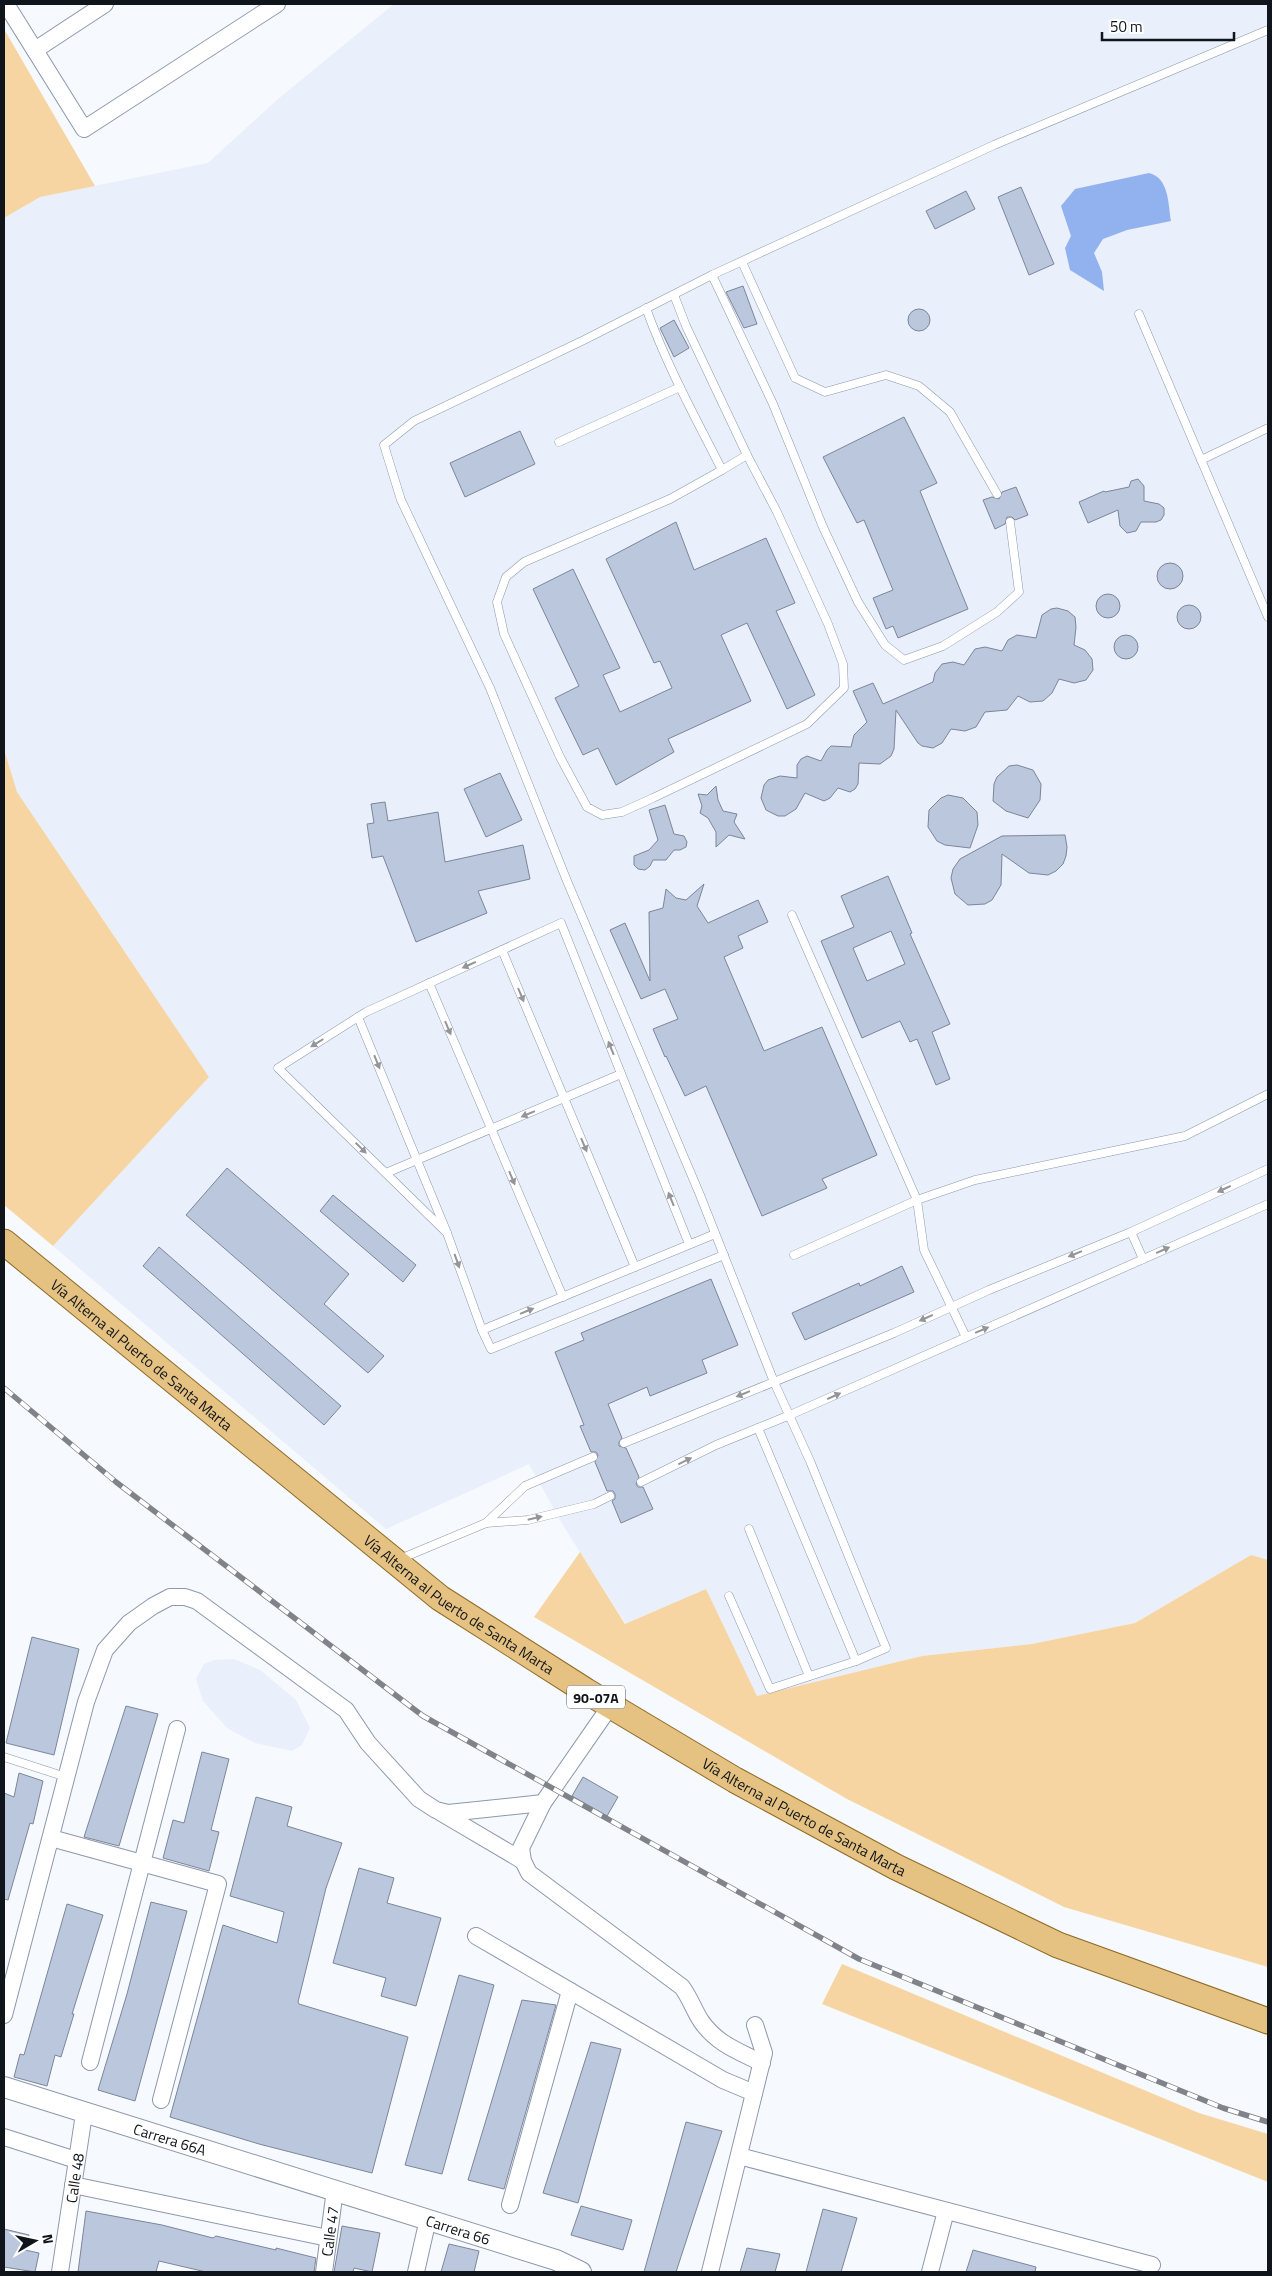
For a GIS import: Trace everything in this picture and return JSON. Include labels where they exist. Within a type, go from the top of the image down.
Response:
[{"type":"main road","name":"Vía Alterna al Puerto de Santa Marta","points":[[4,1242],[440,1598],[611,1706],[806,1820],[1058,1945],[1268,2021]]},
{"type":"street","points":[[6,4],[84,129],[277,4]]},
{"type":"street","points":[[35,50],[105,4]]},
{"type":"street","points":[[4,2015],[52,1838],[86,1702],[104,1650],[130,1624],[153,1606],[170,1597],[185,1597],[197,1601],[346,1710],[368,1743],[419,1798],[522,1861]]},
{"type":"street","points":[[611,1706],[543,1803],[521,1848],[522,1861],[529,1873],[682,1987],[692,2001],[701,2020],[718,2041],[762,2063]]},
{"type":"street","points":[[90,2062],[177,1729]]},
{"type":"street","points":[[436,1810],[448,1813],[543,1803]]},
{"type":"street","points":[[52,1838],[218,1884],[161,2100]]},
{"type":"street","points":[[476,1936],[724,2080],[754,2093]]},
{"type":"street","points":[[510,2205],[570,1991]]},
{"type":"street","points":[[710,2272],[764,2053],[755,2025]]},
{"type":"street","name":"Carrera 66A","points":[[4,2087],[84,2114],[335,2190]]},
{"type":"street","name":"Calle 48","points":[[60,2272],[84,2114]]},
{"type":"street","points":[[4,2137],[76,2160]]},
{"type":"street","points":[[738,2156],[1152,2266]]},
{"type":"street","points":[[73,2185],[328,2238]]},
{"type":"street","name":"Carrera 66","points":[[335,2190],[556,2260],[581,2272]]},
{"type":"street","name":"Calle 47","points":[[324,2272],[335,2190]]},
{"type":"street","points":[[930,2272],[946,2211]]},
{"type":"street","points":[[416,2272],[428,2219]]},
{"type":"lane","points":[[730,1596],[770,1690],[856,1661],[886,1648],[567,881],[490,688],[401,500],[384,445],[414,420],[584,340],[712,275],[994,145],[1268,30]]},
{"type":"lane","points":[[742,262],[795,378],[825,392],[886,375],[919,386],[950,412],[997,494]]},
{"type":"lane","points":[[712,275],[773,404],[824,527],[858,602],[885,645],[904,660],[943,646],[997,612],[1019,592],[1010,522]]},
{"type":"lane","points":[[674,295],[686,326],[781,520],[828,624],[843,664],[844,688],[807,724],[622,812],[602,815],[587,807],[560,757],[504,634],[497,602],[506,578],[524,562],[670,499],[748,455]]},
{"type":"lane","points":[[646,308],[656,336],[722,470]]},
{"type":"lane","points":[[1139,314],[1268,617]]},
{"type":"lane","points":[[559,442],[680,387]]},
{"type":"lane","points":[[1201,460],[1268,428]]},
{"type":"lane","points":[[792,915],[917,1200],[924,1250],[966,1337]]},
{"type":"lane","points":[[447,1232],[278,1068],[358,1017],[561,924],[689,1244]]},
{"type":"lane","points":[[502,950],[635,1267]]},
{"type":"lane","points":[[429,983],[562,1297]]},
{"type":"lane","points":[[358,1017],[447,1232],[490,1348],[494,1350],[724,1256]]},
{"type":"lane","points":[[386,1172],[621,1074]]},
{"type":"lane","points":[[794,1255],[917,1200],[975,1180],[1185,1136],[1268,1094]]},
{"type":"lane","points":[[624,1443],[1131,1232],[1268,1169]]},
{"type":"lane","points":[[641,1482],[758,1428],[1268,1204]]},
{"type":"lane","points":[[1131,1232],[1143,1259]]},
{"type":"lane","points":[[482,1330],[715,1234]]},
{"type":"lane","points":[[758,1428],[856,1661]]},
{"type":"lane","points":[[486,1523],[525,1486],[593,1456]]},
{"type":"lane","points":[[395,1562],[486,1523],[528,1520],[594,1504],[610,1496]]},
{"type":"lane","points":[[748,1529],[809,1676]]},
{"type":"lane","points":[[4,1757],[67,1777]]},
{"type":"shaded area","points":[[394,4],[1268,4],[1268,1560],[1251,1555],[1135,1623],[1032,1644],[922,1656],[757,1696],[706,1589],[626,1624],[564,1527],[529,1464],[386,1529],[53,1246],[209,1077],[17,792],[4,749],[4,218],[40,197],[208,163],[278,99]]},
{"type":"shaded area","points":[[4,29],[95,186],[40,197],[4,218]]},
{"type":"shaded area","points":[[4,749],[17,792],[209,1077],[53,1246],[4,1205]]},
{"type":"shaded area","points":[[580,1552],[625,1624],[706,1589],[757,1696],[922,1656],[1032,1644],[1135,1623],[1251,1555],[1268,1560],[1268,1967],[1064,1907],[847,1799],[534,1617]]},
{"type":"shaded area","points":[[234,1659],[260,1670],[296,1700],[310,1728],[302,1745],[292,1751],[255,1743],[227,1728],[203,1701],[196,1679],[204,1664],[214,1660]]},
{"type":"shaded area","points":[[842,1964],[1199,2113],[1268,2134],[1268,2182],[822,2004]]},
{"type":"water","points":[[1149,173],[1156,176],[1164,186],[1171,221],[1127,230],[1103,239],[1094,253],[1102,272],[1104,291],[1070,270],[1065,248],[1071,236],[1061,206],[1075,189]]},
{"type":"building","points":[[1021,187],[1054,264],[1029,275],[998,197]]},
{"type":"building","points":[[966,191],[975,209],[935,229],[926,211]]},
{"type":"building","points":[[743,286],[757,324],[744,328],[726,292]]},
{"type":"building","points":[[919,309],[927,312],[930,320],[927,328],[919,331],[911,328],[908,320],[911,312]]},
{"type":"building","points":[[674,320],[689,348],[674,357],[660,328]]},
{"type":"building","points":[[904,417],[937,483],[920,491],[968,609],[898,638],[893,626],[886,629],[873,598],[893,590],[864,520],[857,523],[823,457]]},
{"type":"building","points":[[520,431],[535,464],[465,497],[450,463]]},
{"type":"building","points":[[1138,479],[1144,486],[1144,501],[1159,504],[1164,508],[1164,515],[1161,520],[1141,522],[1136,531],[1127,533],[1120,526],[1118,510],[1088,523],[1079,502],[1104,491],[1129,487],[1131,481]]},
{"type":"building","points":[[1016,487],[1028,515],[1015,520],[1012,517],[1007,517],[1005,524],[995,529],[983,500],[992,497],[999,499],[1002,492]]},
{"type":"building","points":[[676,522],[694,570],[766,538],[795,603],[776,611],[815,695],[787,709],[747,623],[721,635],[751,701],[668,739],[674,752],[616,785],[598,748],[583,755],[555,698],[579,686],[533,589],[573,569],[620,668],[603,675],[620,712],[672,688],[660,661],[654,663],[606,559]]},
{"type":"building","points":[[1170,563],[1179,567],[1183,576],[1179,585],[1170,589],[1161,585],[1157,576],[1161,567]]},
{"type":"building","points":[[1108,594],[1113,595],[1119,601],[1119,611],[1113,617],[1108,618],[1103,617],[1097,611],[1096,606],[1097,601],[1103,595]]},
{"type":"building","points":[[1184,605],[1194,605],[1201,612],[1201,622],[1194,629],[1184,629],[1177,622],[1177,612]]},
{"type":"building","points":[[1057,608],[1068,611],[1075,617],[1074,645],[1085,650],[1092,659],[1093,670],[1086,680],[1074,683],[1059,679],[1052,693],[1043,701],[1030,702],[1018,696],[1007,710],[985,712],[976,727],[965,731],[951,729],[942,743],[933,748],[922,746],[918,743],[896,710],[894,749],[891,756],[880,764],[859,763],[858,784],[855,789],[850,792],[838,788],[830,798],[824,801],[805,793],[796,809],[785,816],[778,816],[766,810],[761,798],[764,785],[768,780],[780,776],[797,778],[797,765],[801,759],[807,756],[821,761],[831,746],[851,747],[854,735],[867,722],[853,691],[873,683],[883,704],[933,682],[935,673],[942,664],[953,662],[964,665],[975,649],[985,647],[1002,651],[1008,640],[1017,635],[1036,638],[1042,615],[1051,609]]},
{"type":"building","points":[[1126,635],[1134,639],[1138,647],[1134,655],[1126,659],[1118,655],[1114,647],[1118,639]]},
{"type":"building","points":[[1017,765],[1033,770],[1041,784],[1040,800],[1028,818],[1006,811],[993,801],[994,784],[997,777],[1009,766]]},
{"type":"building","points":[[500,773],[522,820],[486,837],[464,789]]},
{"type":"building","points":[[716,786],[718,800],[723,811],[737,814],[734,822],[745,839],[729,835],[716,847],[716,832],[708,818],[700,813],[702,806],[698,794],[707,795]]},
{"type":"building","points":[[948,795],[963,798],[977,812],[978,825],[970,848],[945,845],[937,841],[928,827],[929,810],[941,798]]},
{"type":"building","points":[[385,802],[388,821],[438,812],[445,862],[523,845],[530,879],[478,891],[487,913],[416,942],[383,856],[372,858],[367,824],[374,823],[371,804]]},
{"type":"building","points":[[665,805],[674,834],[684,836],[687,842],[686,847],[674,850],[666,860],[653,860],[645,870],[638,869],[634,865],[634,856],[649,850],[658,840],[649,810]]},
{"type":"building","points":[[1065,835],[1066,856],[1063,864],[1056,871],[1048,875],[1029,873],[1002,854],[1001,885],[992,900],[985,904],[968,905],[955,894],[951,878],[953,869],[960,859],[1002,836]]},
{"type":"building","points":[[888,876],[912,933],[910,934],[950,1024],[932,1032],[950,1079],[936,1085],[917,1039],[910,1042],[900,1021],[862,1038],[821,941],[854,927],[841,896]],"holes":[[[891,931],[905,964],[867,981],[853,948]]]},
{"type":"building","points":[[704,884],[697,906],[708,923],[758,900],[768,922],[738,936],[743,948],[724,957],[764,1051],[822,1027],[877,1155],[822,1179],[827,1188],[762,1216],[706,1086],[685,1096],[653,1029],[678,1019],[665,989],[641,999],[610,930],[625,923],[650,981],[649,912],[663,908],[666,889],[676,898],[686,900]]},
{"type":"building","points":[[227,1168],[349,1274],[324,1304],[384,1356],[368,1373],[186,1215]]},
{"type":"building","points":[[333,1195],[416,1265],[403,1282],[320,1211]]},
{"type":"building","points":[[159,1247],[341,1406],[324,1425],[143,1266]]},
{"type":"building","points":[[902,1266],[914,1292],[805,1340],[792,1313],[859,1283],[860,1286]]},
{"type":"building","points":[[711,1279],[738,1345],[702,1360],[707,1373],[650,1396],[647,1387],[608,1404],[622,1438],[619,1446],[626,1448],[639,1477],[636,1484],[638,1487],[643,1487],[653,1509],[621,1523],[612,1501],[615,1499],[615,1494],[613,1491],[607,1491],[595,1462],[598,1455],[596,1452],[591,1452],[580,1426],[584,1425],[555,1352],[584,1340],[581,1333]]},
{"type":"building","points":[[32,1637],[79,1649],[54,1755],[6,1743]]},
{"type":"building","points":[[126,1706],[158,1714],[119,1846],[84,1837]]},
{"type":"building","points":[[202,1752],[229,1759],[211,1830],[219,1832],[209,1871],[163,1858],[173,1820],[184,1823]]},
{"type":"building","points":[[19,1773],[43,1781],[33,1824],[30,1823],[8,1900],[4,1899],[4,1793],[14,1797]]},
{"type":"building","points":[[583,1777],[618,1797],[607,1816],[572,1796]]},
{"type":"building","points":[[256,1797],[292,1807],[287,1826],[342,1843],[326,1888],[299,2004],[408,2037],[372,2173],[259,2144],[170,2117],[223,1925],[277,1943],[284,1912],[230,1896]]},
{"type":"building","points":[[359,1868],[394,1878],[387,1903],[441,1918],[416,2006],[381,1996],[386,1978],[333,1963]]},
{"type":"building","points":[[151,1902],[187,1911],[135,2101],[98,2090],[127,1994]]},
{"type":"building","points":[[67,1904],[103,1915],[72,2014],[74,2014],[61,2057],[55,2055],[47,2086],[14,2077],[20,2054],[24,2055]]},
{"type":"building","points":[[459,1975],[494,1985],[442,2174],[405,2165]]},
{"type":"building","points":[[522,2000],[556,2005],[504,2189],[468,2180]]},
{"type":"building","points":[[591,2042],[621,2049],[578,2203],[543,2193]]},
{"type":"building","points":[[686,2122],[722,2131],[676,2272],[644,2272]]},
{"type":"building","points":[[581,2206],[632,2220],[623,2250],[571,2235]]},
{"type":"building","points":[[823,2209],[857,2218],[841,2272],[806,2272]]},
{"type":"building","points":[[86,2211],[162,2225],[213,2238],[216,2236],[276,2250],[276,2248],[316,2258],[314,2272],[206,2272],[159,2261],[156,2272],[78,2272]]},
{"type":"building","points":[[342,2226],[380,2233],[372,2272],[354,2268],[353,2272],[334,2272]]},
{"type":"building","points":[[4,2229],[29,2235],[25,2250],[39,2253],[35,2272],[4,2267]]},
{"type":"building","points":[[449,2244],[479,2251],[474,2272],[441,2272]]},
{"type":"building","points":[[747,2248],[780,2254],[775,2272],[740,2272]]},
{"type":"building","points":[[973,2250],[1036,2267],[1035,2272],[966,2272]]},
{"type":"railway","points":[[4,1388],[116,1482],[423,1716],[859,1959],[1223,2108],[1268,2122]]}]
